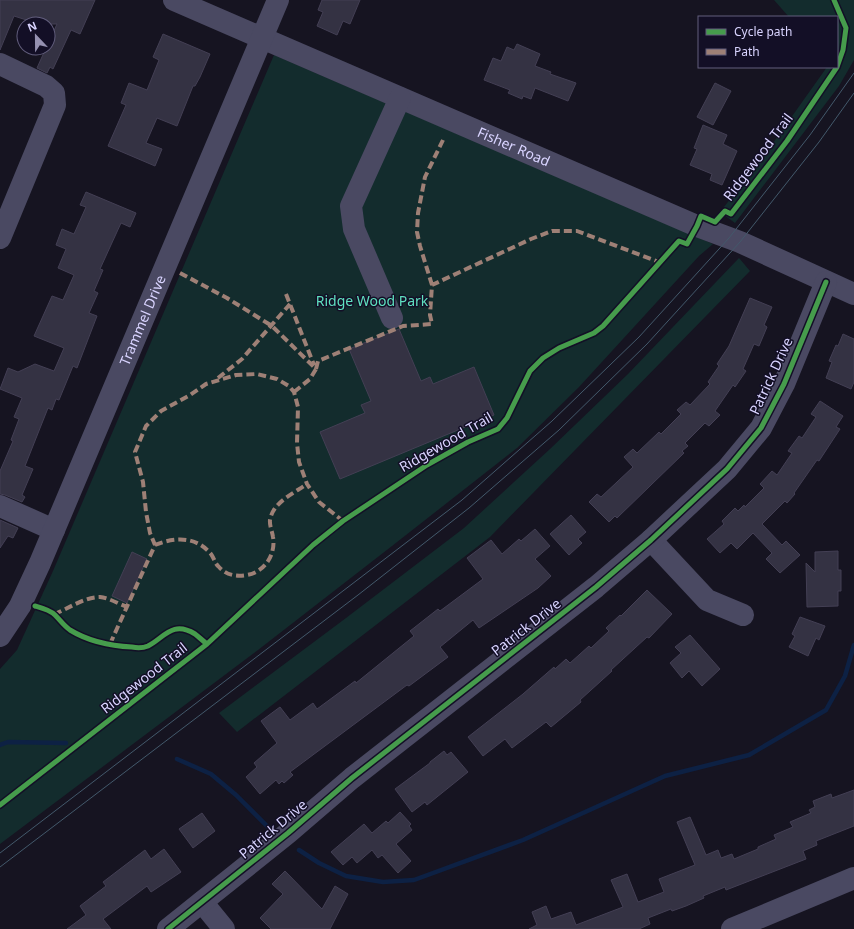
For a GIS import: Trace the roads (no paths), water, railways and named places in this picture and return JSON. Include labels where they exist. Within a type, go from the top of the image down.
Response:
[{"type":"street","name":"Fisher Road","points":[[174,0],[697,226],[740,242],[854,294]]},
{"type":"street","name":"Trammel Drive","points":[[2,631],[23,598],[40,563],[278,0]]},
{"type":"street","points":[[0,64],[46,86],[54,93],[55,104],[0,238]]},
{"type":"street","points":[[392,318],[354,229],[350,206],[400,98]]},
{"type":"street","name":"Patrick Drive","points":[[168,929],[288,834],[352,778],[596,587],[651,540],[727,469],[761,428],[784,384],[826,282]]},
{"type":"street","points":[[0,506],[54,530]]},
{"type":"street","points":[[651,540],[707,600],[743,615]]},
{"type":"street","points":[[732,929],[854,878]]},
{"type":"street","points":[[202,902],[224,929]]},
{"type":"waterway","points":[[299,850],[319,863],[346,876],[383,882],[414,880],[523,840],[665,776],[749,755],[826,710],[845,676],[854,645]]},
{"type":"waterway","points":[[0,745],[8,742],[66,743]]},
{"type":"waterway","points":[[177,759],[211,774],[236,795],[269,828]]},
{"type":"tram line","points":[[0,853],[462,500],[552,421],[639,337],[729,238],[810,135],[854,73]]},
{"type":"tram line","points":[[0,867],[358,595],[469,508],[559,430],[647,344],[740,242],[819,142],[854,93]]},
{"type":"park label","name":"Ridge Wood Park","points":[[372,301]]}]
